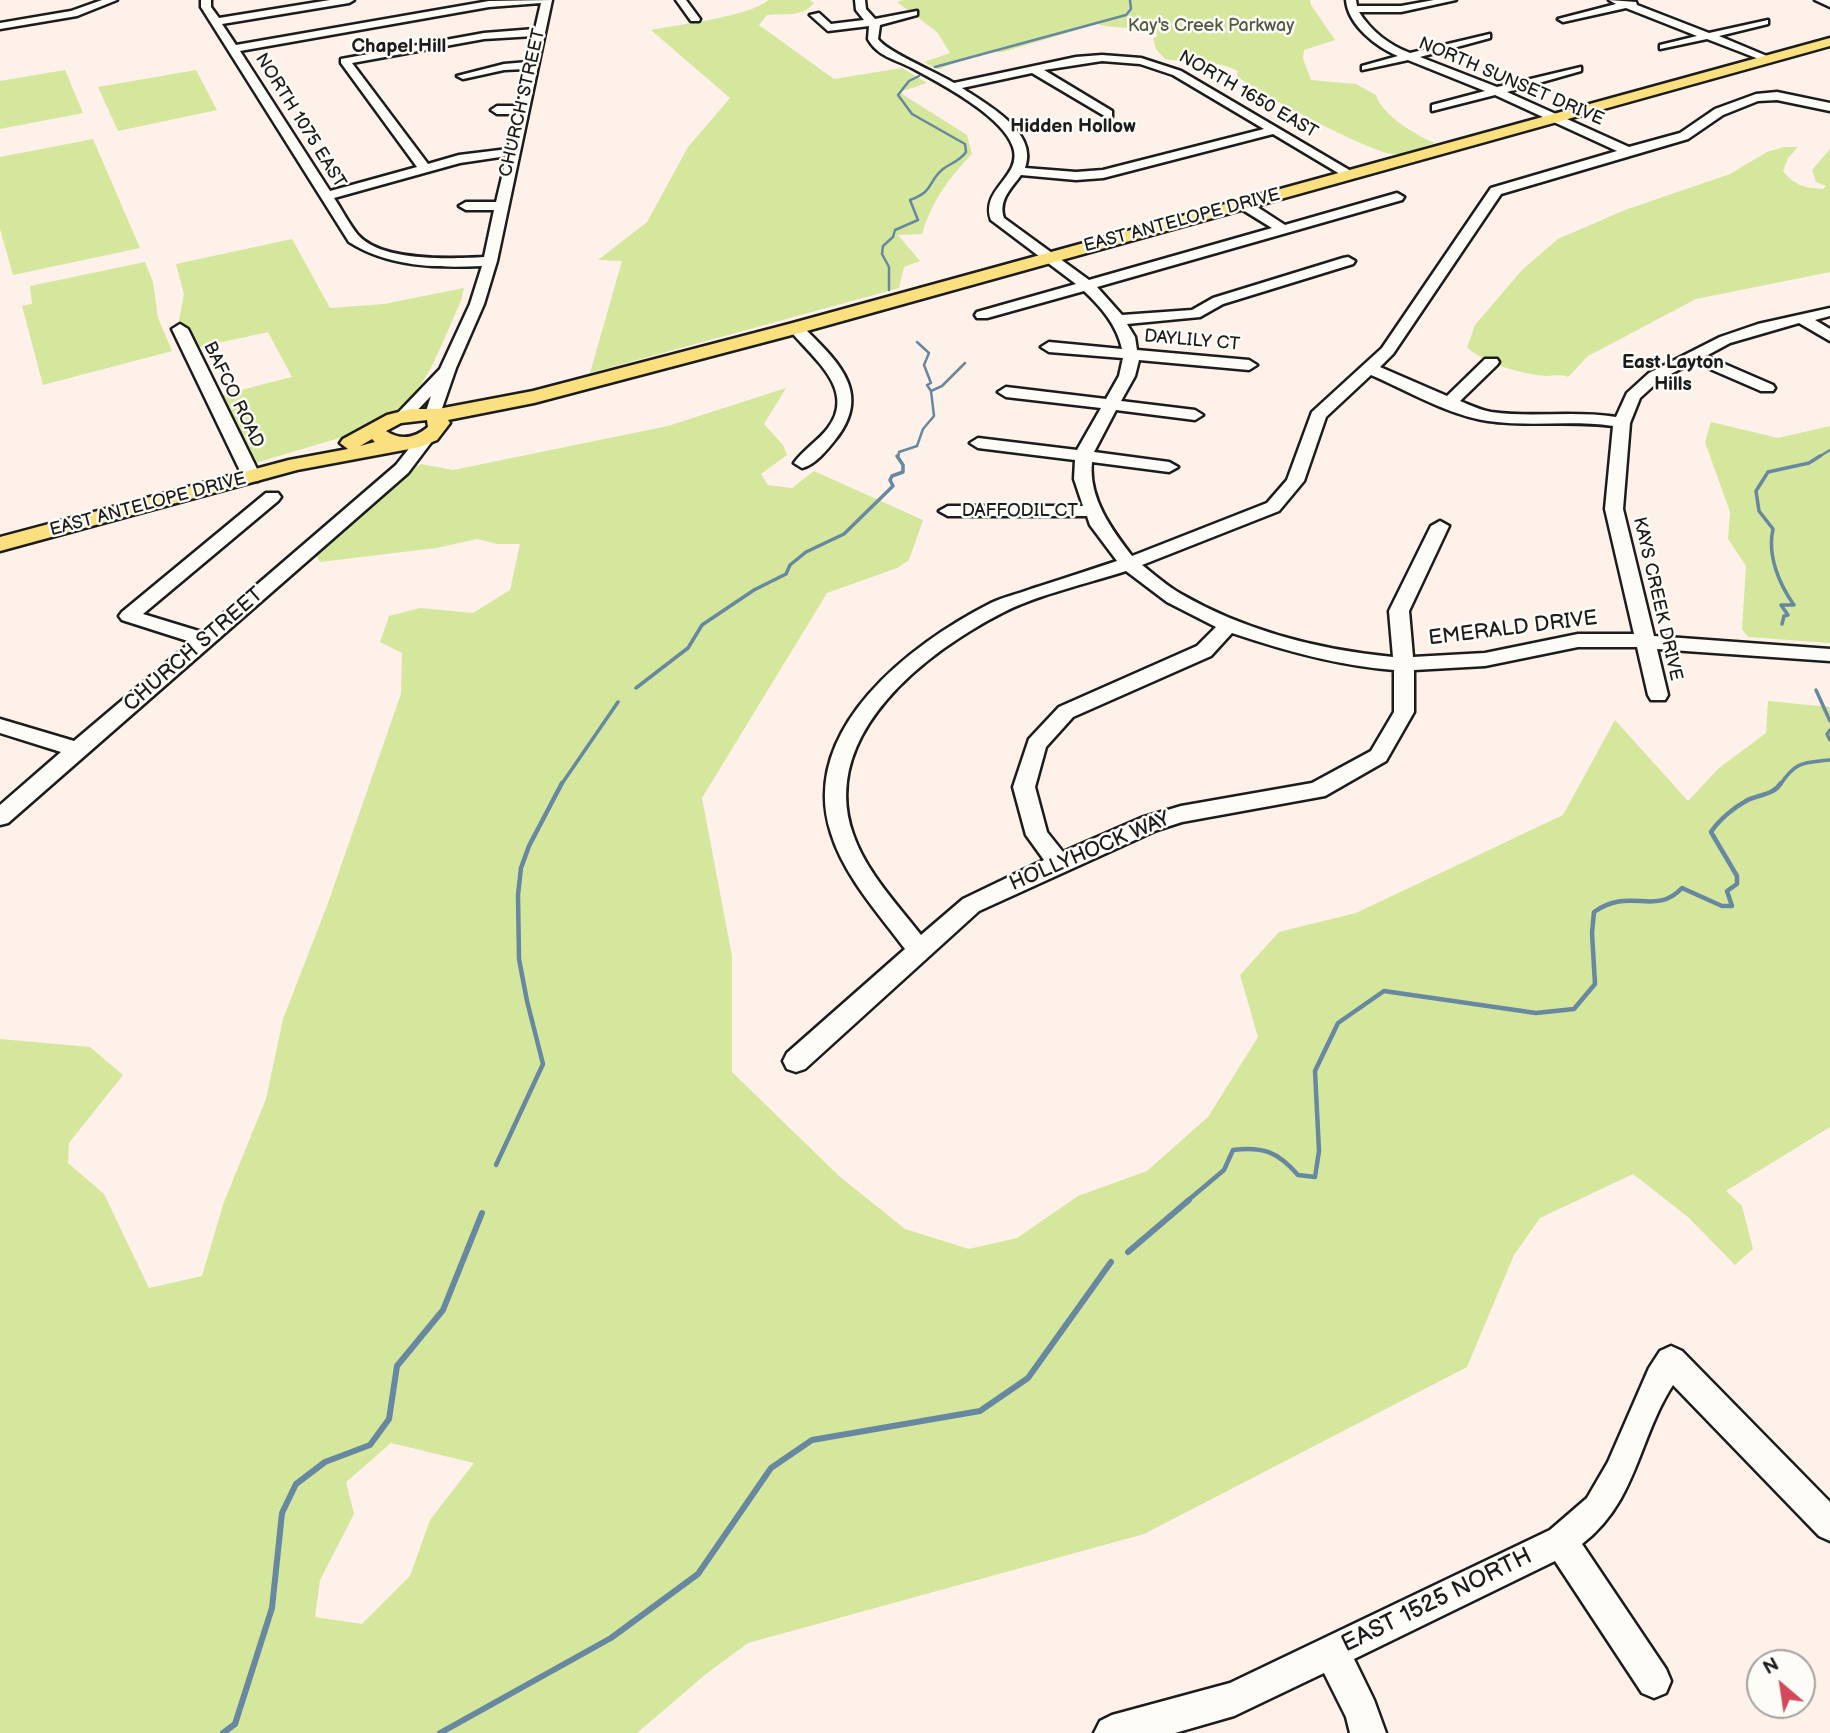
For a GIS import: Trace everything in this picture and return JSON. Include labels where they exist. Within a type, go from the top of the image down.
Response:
[{"type":"main road","name":"EAST ANTELOPE DRIVE","points":[[0,544],[296,464],[317,462],[487,407],[796,328],[1830,42]]},
{"type":"main road","points":[[440,395],[457,407],[487,407]]},
{"type":"main road","name":"EAST ANTELOPE DRIVE","points":[[433,424],[507,410],[534,397]]},
{"type":"main road","points":[[390,439],[390,421],[403,416],[433,424]]},
{"type":"street","points":[[0,26],[54,12],[82,12],[112,0]]},
{"type":"street","name":"NORTH 1075 EAST","points":[[206,0],[206,7],[354,239],[377,252],[423,260],[490,261]]},
{"type":"street","points":[[216,22],[349,0]]},
{"type":"street","points":[[233,49],[489,4],[546,0]]},
{"type":"street","name":"CHURCH STREET","points":[[0,817],[402,469],[433,424],[448,368],[477,304],[490,261],[546,0]]},
{"type":"street","points":[[681,0],[695,19]]},
{"type":"street","points":[[860,0],[861,10],[877,30],[873,39],[879,48],[915,65],[950,87],[995,117],[1014,134],[1021,155],[1018,171],[993,203],[993,212],[998,220],[1087,285],[1105,301],[1119,320],[1131,355],[1123,383],[1102,416],[1082,457]]},
{"type":"street","points":[[1351,5],[1401,9],[1451,0]]},
{"type":"street","points":[[1563,19],[1619,3],[1649,0]]},
{"type":"street","points":[[1819,0],[1830,4]]},
{"type":"street","points":[[1619,3],[1768,59]]},
{"type":"street","name":"NORTH SUNSET DRIVE","points":[[1351,5],[1365,29],[1408,57],[1498,92],[1627,151]]},
{"type":"street","points":[[54,12],[60,31]]},
{"type":"street","points":[[815,15],[828,29],[913,13]]},
{"type":"street","points":[[1664,47],[1764,22]]},
{"type":"street","points":[[425,168],[345,61],[484,36],[538,32]]},
{"type":"street","points":[[1366,68],[1486,36]]},
{"type":"street","name":"NORTH 1650 EAST","points":[[950,87],[1090,58],[1127,55],[1168,69],[1350,174]]},
{"type":"street","points":[[463,76],[504,67],[533,65]]},
{"type":"street","points":[[1034,69],[1108,114]]},
{"type":"street","points":[[1436,108],[1577,69]]},
{"type":"street","points":[[919,951],[864,877],[842,834],[834,795],[845,749],[862,716],[893,680],[938,641],[1000,606],[1130,563],[1273,507],[1295,481],[1318,415],[1388,351],[1496,191],[1684,136],[1718,112],[1756,98],[1776,96],[1830,107]]},
{"type":"street","points":[[498,110],[522,110]]},
{"type":"street","points":[[1018,171],[1076,176],[1103,174],[1275,130]]},
{"type":"street","points":[[327,196],[459,159],[512,152]]},
{"type":"street","points":[[982,315],[1397,197]]},
{"type":"street","points":[[1243,204],[1283,229]]},
{"type":"street","points":[[1369,205],[1386,214]]},
{"type":"street","name":"CHURCH STREET","points":[[466,206],[500,206]]},
{"type":"street","points":[[1119,320],[1195,314],[1218,300],[1348,261]]},
{"type":"street","points":[[1315,271],[1333,282]]},
{"type":"street","points":[[1023,303],[1041,318]]},
{"type":"street","name":"KAYS CREEK DRIVE","points":[[1657,695],[1614,509],[1622,423],[1633,396],[1655,376],[1724,340],[1830,312]]},
{"type":"street","points":[[1801,318],[1830,336]]},
{"type":"street","points":[[796,328],[827,359],[841,378],[846,405],[843,421],[834,435],[802,463]]},
{"type":"street","name":"BAFCO ROAD","points":[[180,329],[252,477]]},
{"type":"street","name":"DAYLILY CT","points":[[1049,347],[1249,365]]},
{"type":"street","points":[[1694,356],[1767,388]]},
{"type":"street","points":[[1449,404],[1491,362]]},
{"type":"street","name":"CHURCH STREET","points":[[403,416],[448,368]]},
{"type":"street","points":[[1369,368],[1449,404],[1486,416],[1518,419],[1586,417],[1622,423]]},
{"type":"street","points":[[1006,393],[1195,415]]},
{"type":"street","name":"CHURCH STREET","points":[[385,481],[397,459],[390,439]]},
{"type":"street","points":[[978,443],[1169,467]]},
{"type":"street","name":"EMERALD DRIVE","points":[[1082,457],[1083,479],[1091,511],[1102,532],[1130,563],[1171,594],[1228,626],[1290,648],[1366,661],[1402,664],[1465,662],[1558,643],[1592,640],[1830,655]]},
{"type":"street","points":[[205,640],[129,616],[272,496]]},
{"type":"street","name":"DAFFODIL CT","points":[[948,511],[1091,511]]},
{"type":"street","name":"HOLLYHOCK WAY","points":[[796,1061],[971,905],[1149,824],[1181,814],[1317,790],[1379,755],[1404,712],[1406,690],[1399,611],[1440,526]]},
{"type":"street","points":[[1059,863],[1037,835],[1024,787],[1036,744],[1066,712],[1203,651],[1228,626]]},
{"type":"street","points":[[0,726],[78,750]]},
{"type":"street","name":"EAST 1525 NORTH","points":[[1112,1733],[1234,1699],[1560,1541],[1597,1510],[1619,1473],[1658,1378],[1671,1361],[1830,1525]]},
{"type":"street","points":[[1560,1541],[1654,1681]]},
{"type":"street","points":[[1332,1651],[1362,1712],[1368,1733]]},
{"type":"green space","points":[[768,0],[810,0],[814,3],[798,13],[767,15],[759,25],[834,79],[902,68],[927,83],[899,92],[967,135],[972,154],[942,191],[922,234],[898,235],[920,261],[904,267],[899,288],[590,373],[622,261],[598,260],[647,222],[688,147],[730,98],[651,30],[747,11]]},
{"type":"green space","name":"Kay's Creek Parkway","points":[[1310,0],[1335,40],[1304,50],[1303,59],[1311,80],[1356,84],[1376,95],[1385,110],[1400,123],[1435,143],[1398,154],[1362,144],[1248,84],[1237,76],[1238,71],[1229,67],[1165,59],[1156,49],[1153,39],[1158,35],[1136,29],[1097,24],[1003,52],[988,52],[938,69],[924,62],[950,53],[937,32],[897,2]]},
{"type":"green space","points":[[65,70],[83,113],[0,129],[0,81]]},
{"type":"green space","points":[[196,70],[217,110],[118,131],[98,87]]},
{"type":"green space","points":[[93,139],[140,248],[13,275],[0,229],[0,157]]},
{"type":"green space","points":[[1784,147],[1798,147],[1788,158],[1783,171],[1787,176],[1801,185],[1823,189],[1826,186],[1816,182],[1812,170],[1830,149],[1830,272],[1696,299],[1588,356],[1568,377],[1514,370],[1494,364],[1467,348],[1475,325],[1522,270],[1558,239],[1625,210],[1730,174],[1767,152]]},
{"type":"green space","points":[[292,239],[330,308],[384,304],[464,288],[461,301],[431,367],[408,401],[363,431],[255,463],[221,395],[292,377],[268,332],[195,348],[179,321],[184,294],[176,264]]},
{"type":"green space","points":[[145,262],[153,282],[158,318],[172,351],[43,385],[22,306],[32,304],[30,286]]},
{"type":"green space","points":[[786,388],[764,424],[783,445],[787,455],[761,474],[768,485],[792,488],[814,471],[923,520],[909,560],[897,568],[827,593],[702,798],[732,956],[732,1072],[839,1176],[905,1229],[969,1249],[1017,1238],[1078,1196],[1147,1171],[1208,1117],[1258,1037],[1240,975],[1279,932],[1356,913],[1563,815],[1615,720],[1688,801],[1719,768],[1766,733],[1768,701],[1830,707],[1830,1127],[1726,1191],[1742,1206],[1753,1249],[1735,1265],[1688,1217],[1633,1174],[1540,1218],[1514,1255],[1467,1367],[1144,1534],[748,1643],[706,1674],[637,1733],[0,1733],[0,1039],[90,1047],[123,1075],[69,1143],[68,1163],[104,1194],[149,1288],[202,1276],[224,1202],[266,1099],[283,1019],[328,903],[401,694],[402,653],[380,642],[389,616],[420,608],[473,613],[510,590],[520,544],[497,544],[477,539],[436,548],[320,562],[316,555],[421,464],[453,470],[668,426]],"holes":[[[391,1443],[474,1463],[430,1520],[410,1576],[362,1624],[315,1617],[320,1580],[354,1514],[346,1482]]]},
{"type":"green space","points":[[1711,422],[1778,438],[1830,426],[1830,643],[1748,637],[1742,629],[1746,566],[1728,539],[1730,512],[1705,442]]},
{"type":"waterway","points":[[935,67],[1126,15],[1131,9],[1130,0]]},
{"type":"waterway","points":[[889,290],[889,267],[882,254],[883,246],[893,237],[895,230],[918,220],[910,200],[927,190],[943,169],[966,152],[965,144],[912,114],[898,95],[909,81],[919,76]]},
{"type":"waterway","points":[[917,342],[929,353],[924,365],[931,383],[927,385],[931,391]]},
{"type":"waterway","points":[[931,391],[942,386],[965,363]]},
{"type":"waterway","points":[[898,458],[899,452],[917,446],[923,429],[934,416],[931,391]]},
{"type":"waterway","points":[[1817,458],[1830,450]]},
{"type":"waterway","points":[[1782,624],[1784,616],[1788,615],[1781,605],[1794,605],[1776,569],[1772,549],[1773,529],[1759,511],[1756,491],[1768,472],[1809,463],[1820,456]]},
{"type":"waterway","points":[[636,688],[688,648],[702,625],[754,590],[786,574],[790,565],[806,552],[844,534],[893,486],[890,480],[892,476],[903,472],[903,465],[898,458]]},
{"type":"waterway","points":[[1816,690],[1830,721]]},
{"type":"waterway","points":[[561,785],[618,702]]},
{"type":"waterway","points":[[1830,730],[1827,734],[1830,740]]},
{"type":"waterway","points":[[1780,785],[1796,767],[1830,760]]},
{"type":"waterway","points":[[496,1165],[543,1064],[519,959],[518,895],[521,868],[529,846],[562,783]]},
{"type":"waterway","points":[[1186,1202],[1224,1170],[1233,1150],[1253,1149],[1269,1152],[1284,1161],[1298,1175],[1315,1177],[1319,1151],[1315,1071],[1338,1023],[1384,991],[1536,1013],[1574,1009],[1595,984],[1592,933],[1594,912],[1619,901],[1662,900],[1682,888],[1722,906],[1732,906],[1727,891],[1737,884],[1737,876],[1711,832],[1736,807],[1774,790],[1781,783]]},
{"type":"waterway","points":[[1128,1252],[1189,1200]]},
{"type":"waterway","points":[[223,1733],[235,1724],[272,1608],[282,1513],[296,1484],[325,1462],[370,1445],[389,1419],[397,1366],[443,1310],[482,1213]]},
{"type":"waterway","points":[[440,1733],[611,1638],[698,1574],[771,1468],[812,1440],[980,1411],[1028,1378],[1111,1262]]},
{"type":"district","name":"Chapel Hill","points":[[399,47]]},
{"type":"district","name":"Hidden Hollow","points":[[1073,127]]},
{"type":"district","name":"East Layton Hills","points":[[1673,374]]}]
